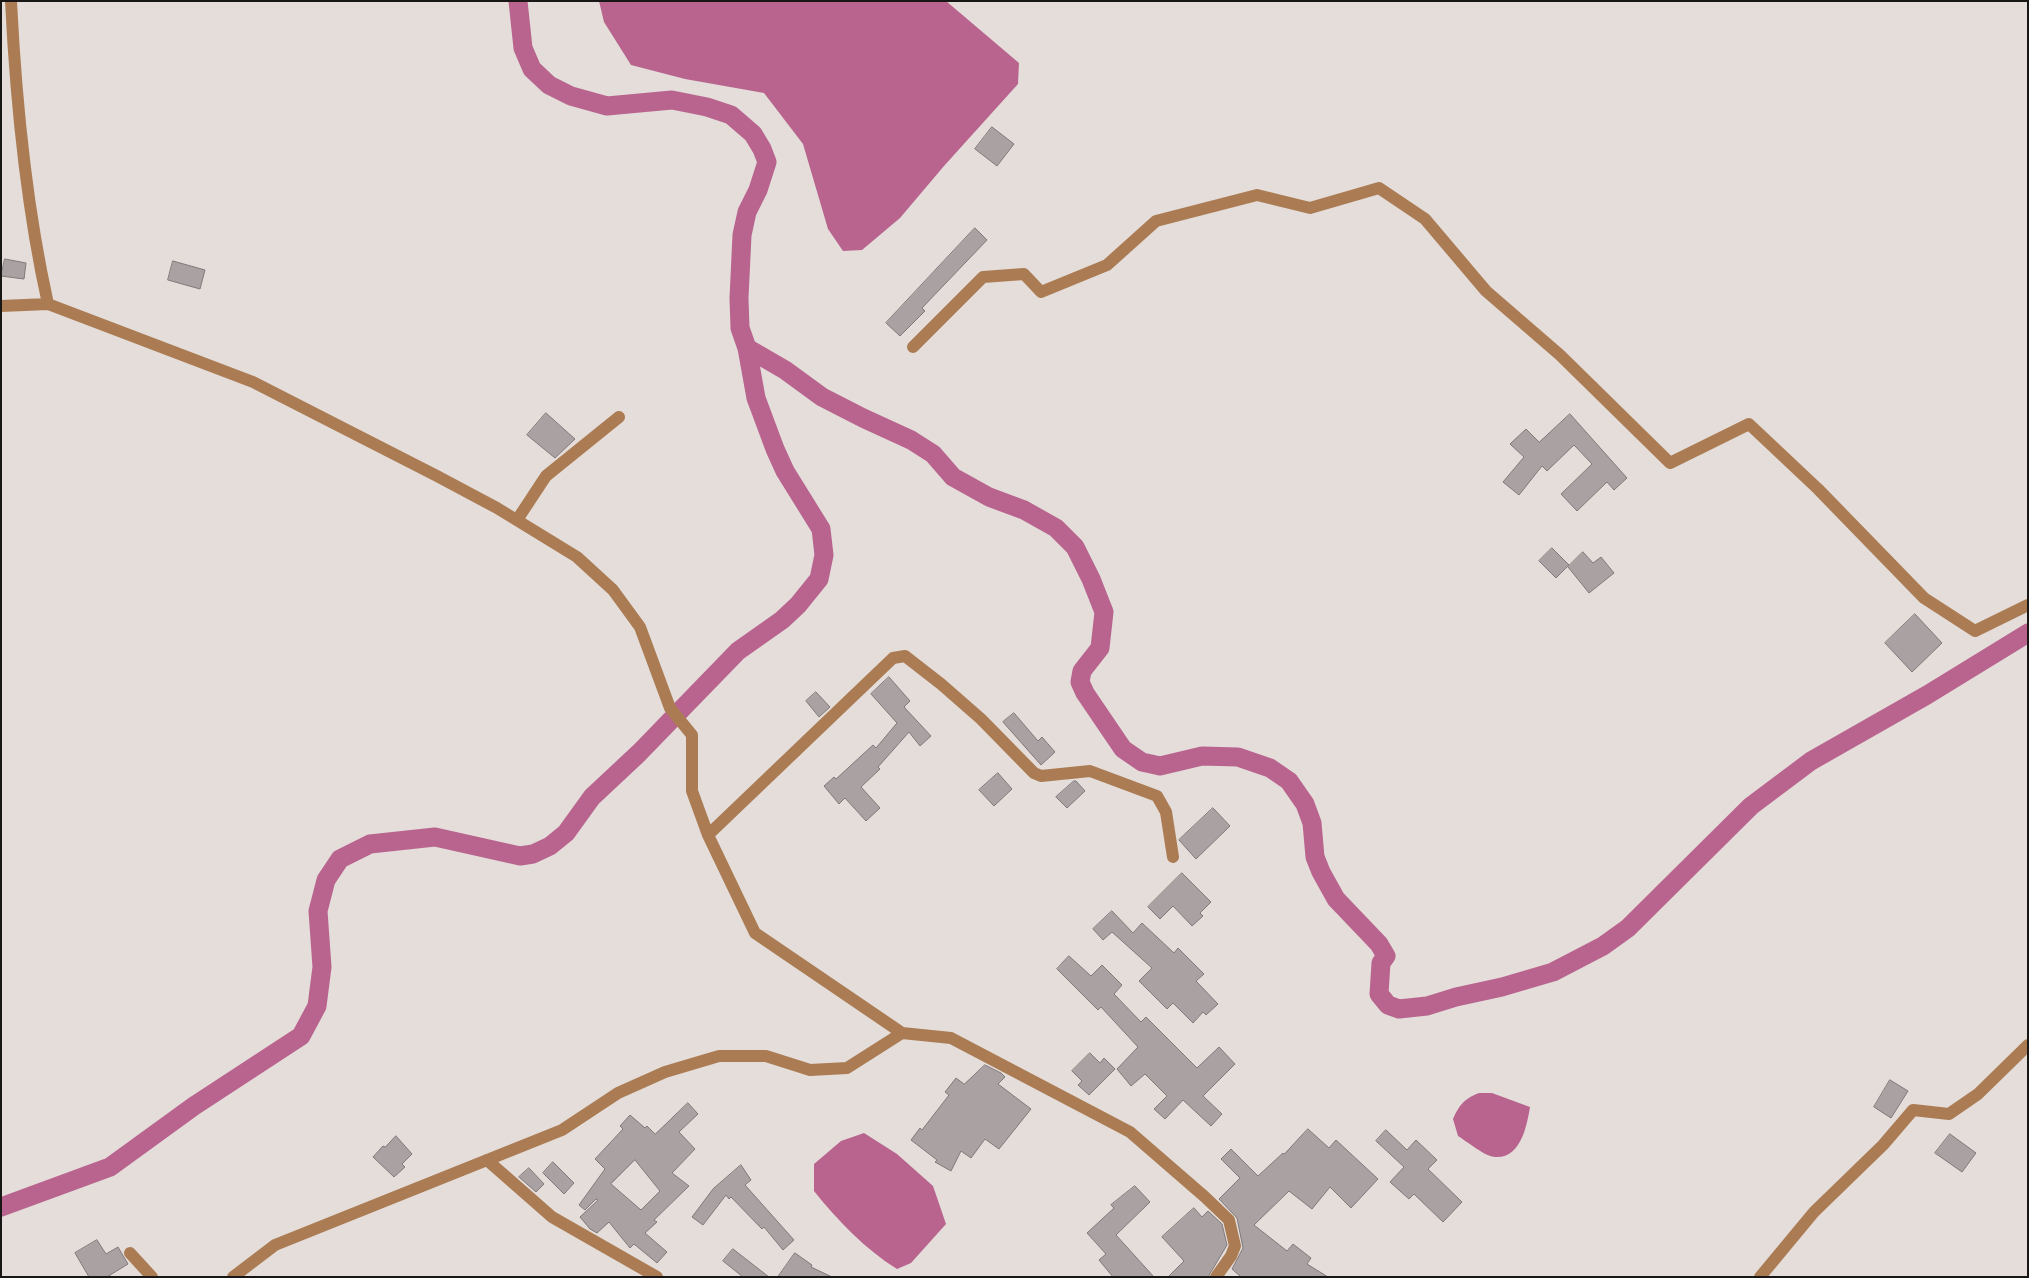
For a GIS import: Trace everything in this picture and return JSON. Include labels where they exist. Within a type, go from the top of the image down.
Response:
[{"type":"street","points":[[11,1],[16,96],[38,260],[48,304]]},
{"type":"street","points":[[914,347],[983,277],[1024,274],[1041,292],[1107,265],[1156,222],[1258,194],[1310,208],[1379,188],[1425,219],[1486,291],[1560,354],[1670,463],[1749,424],[1818,489],[1924,598],[1975,631],[2028,605]]},
{"type":"street","points":[[1,306],[48,304],[253,382],[437,476],[517,520],[576,557],[614,590],[640,627],[670,708],[692,735],[692,791],[708,835],[756,933],[902,1033],[951,1038],[1130,1132],[1229,1220],[1235,1246],[1231,1256],[1216,1277]]},
{"type":"street","points":[[517,520],[546,476],[619,417]]},
{"type":"street","points":[[708,835],[893,658],[904,656],[941,684],[981,719],[1034,773],[1041,776],[1090,770],[1157,796],[1166,812],[1172,858]]},
{"type":"street","points":[[233,1277],[270,1248],[285,1240],[373,1207],[562,1130],[618,1093],[665,1072],[719,1056],[766,1056],[810,1070],[846,1068],[902,1033]]},
{"type":"street","points":[[1760,1277],[1814,1212],[1883,1145],[1913,1110],[1949,1114],[1978,1094],[2028,1045]]},
{"type":"street","points":[[487,1160],[552,1216],[657,1277]]},
{"type":"street","points":[[130,1253],[152,1277]]},
{"type":"shaded area","points":[[599,1],[946,1],[1019,63],[1018,84],[900,218],[862,250],[843,251],[828,229],[803,144],[764,93],[685,79],[631,65],[604,22]]},
{"type":"shaded area","points":[[1479,1093],[1492,1093],[1530,1107],[1521,1140],[1511,1153],[1504,1156],[1491,1156],[1458,1136],[1453,1119],[1460,1106],[1466,1100]]},
{"type":"shaded area","points":[[864,1133],[897,1154],[933,1186],[946,1224],[911,1263],[897,1269],[852,1234],[814,1191],[814,1164],[841,1141]]},
{"type":"building","points":[[992,127],[1014,144],[997,166],[975,149]]},
{"type":"building","points":[[975,228],[987,240],[922,308],[925,311],[900,336],[886,323]]},
{"type":"building","points":[[5,259],[26,263],[24,279],[1,276]]},
{"type":"building","points":[[173,261],[205,270],[200,289],[168,280]]},
{"type":"building","points":[[546,413],[575,439],[555,458],[527,435]]},
{"type":"building","points":[[1570,414],[1627,478],[1614,490],[1607,482],[1577,511],[1561,494],[1592,464],[1574,445],[1547,471],[1542,466],[1519,495],[1503,482],[1524,457],[1510,444],[1526,429],[1539,442]]},
{"type":"building","points":[[1552,548],[1569,565],[1556,578],[1539,561]]},
{"type":"building","points":[[1583,552],[1593,563],[1601,557],[1614,573],[1589,593],[1568,567]]},
{"type":"building","points":[[1915,614],[1942,643],[1912,672],[1885,643]]},
{"type":"building","points":[[889,677],[910,701],[904,707],[931,736],[920,746],[909,732],[878,767],[880,769],[861,787],[880,808],[866,821],[845,798],[839,804],[824,786],[834,777],[836,779],[873,745],[876,748],[897,723],[871,694]]},
{"type":"building","points":[[816,692],[830,707],[819,717],[806,701]]},
{"type":"building","points":[[1014,713],[1038,741],[1042,737],[1055,752],[1041,765],[1003,722]]},
{"type":"building","points":[[998,773],[1012,789],[994,806],[979,790]]},
{"type":"building","points":[[1074,781],[1085,791],[1067,808],[1056,797]]},
{"type":"building","points":[[1213,808],[1230,826],[1196,859],[1179,840]]},
{"type":"building","points":[[1182,873],[1211,902],[1200,913],[1203,916],[1192,926],[1173,906],[1160,919],[1148,907]]},
{"type":"building","points":[[1112,911],[1133,933],[1142,923],[1174,953],[1178,948],[1204,974],[1196,981],[1218,1004],[1206,1015],[1203,1012],[1193,1023],[1173,1003],[1167,1009],[1139,981],[1152,968],[1112,932],[1103,940],[1093,929]]},
{"type":"building","points":[[1069,956],[1091,976],[1102,965],[1122,985],[1114,994],[1141,1022],[1146,1017],[1197,1068],[1219,1047],[1235,1064],[1203,1096],[1222,1114],[1211,1126],[1183,1100],[1165,1119],[1154,1109],[1167,1096],[1145,1074],[1131,1086],[1117,1069],[1138,1047],[1101,1007],[1098,1010],[1057,969]]},
{"type":"building","points":[[1090,1053],[1100,1063],[1104,1058],[1115,1069],[1089,1095],[1078,1085],[1082,1081],[1072,1071]]},
{"type":"building","points":[[985,1065],[1001,1073],[1005,1077],[998,1084],[1031,1109],[999,1149],[985,1139],[971,1158],[961,1151],[951,1171],[935,1162],[937,1160],[911,1140],[920,1128],[922,1130],[949,1095],[945,1092],[956,1078],[964,1084]]},
{"type":"building","points":[[1890,1080],[1908,1091],[1891,1118],[1874,1107]]},
{"type":"building","points":[[688,1103],[698,1114],[679,1132],[695,1149],[672,1173],[689,1186],[654,1220],[657,1222],[645,1233],[667,1252],[657,1263],[634,1244],[630,1248],[609,1222],[597,1233],[590,1229],[580,1217],[598,1200],[596,1199],[585,1210],[579,1205],[605,1169],[595,1159],[623,1129],[620,1126],[630,1115],[645,1128],[647,1126],[655,1134]],"holes":[[[635,1160],[660,1191],[641,1210],[611,1184]]]},
{"type":"building","points":[[1308,1129],[1329,1148],[1336,1140],[1378,1179],[1351,1208],[1330,1187],[1312,1209],[1289,1191],[1254,1225],[1287,1251],[1293,1244],[1311,1258],[1307,1264],[1328,1277],[1241,1277],[1232,1269],[1243,1248],[1237,1218],[1219,1199],[1240,1178],[1221,1159],[1231,1149],[1258,1176],[1284,1154]]},
{"type":"building","points":[[1386,1130],[1407,1150],[1416,1140],[1437,1160],[1428,1169],[1462,1202],[1443,1222],[1414,1194],[1409,1199],[1390,1182],[1404,1167],[1376,1141]]},
{"type":"building","points":[[1950,1134],[1976,1153],[1962,1172],[1935,1153]]},
{"type":"building","points":[[396,1136],[412,1154],[402,1164],[405,1167],[394,1177],[373,1157]]},
{"type":"building","points":[[553,1162],[574,1183],[564,1194],[543,1173]]},
{"type":"building","points":[[741,1165],[751,1180],[745,1185],[794,1240],[783,1250],[764,1227],[762,1229],[731,1197],[729,1199],[726,1195],[703,1225],[692,1217],[713,1189]]},
{"type":"building","points":[[529,1168],[544,1184],[536,1192],[519,1177]]},
{"type":"building","points":[[1135,1186],[1150,1202],[1116,1235],[1154,1277],[1113,1277],[1099,1260],[1106,1254],[1087,1233],[1114,1208],[1111,1205]]},
{"type":"building","points":[[1194,1208],[1202,1217],[1208,1211],[1222,1224],[1227,1245],[1208,1277],[1168,1277],[1184,1261],[1162,1237]]},
{"type":"building","points":[[97,1240],[106,1254],[118,1247],[128,1264],[107,1277],[89,1277],[75,1253]]},
{"type":"building","points":[[733,1249],[769,1277],[743,1277],[723,1261]]},
{"type":"building","points":[[795,1253],[812,1265],[811,1267],[832,1277],[778,1277]]},
{"type":"waterway","points":[[1,1207],[110,1167],[194,1106],[301,1036],[317,1006],[322,967],[318,911],[326,880],[340,859],[370,844],[435,837],[520,856],[533,854],[550,846],[566,833],[592,797],[639,753],[738,651],[782,620],[798,605],[819,579],[824,555],[821,529],[785,471],[775,449],[756,398],[747,348],[740,328],[739,298],[742,235],[747,212],[758,190],[767,162],[762,149],[753,134],[731,115],[707,107],[672,100],[607,106],[571,96],[549,85],[532,69],[523,48],[518,1]]},
{"type":"waterway","points":[[747,348],[785,370],[822,397],[911,440],[933,454],[953,477],[989,497],[1024,510],[1056,528],[1075,547],[1091,579],[1104,612],[1100,648],[1082,671],[1080,682],[1085,693],[1123,749],[1142,762],[1160,766],[1202,756],[1238,757],[1270,768],[1289,781],[1305,804],[1312,823],[1315,857],[1321,872],[1336,899],[1379,944],[1386,956],[1381,963],[1379,994],[1388,1005],[1399,1009],[1427,1006],[1553,972],[1603,946],[1628,928],[1751,806],[1811,761],[1927,695],[2028,633]]}]
